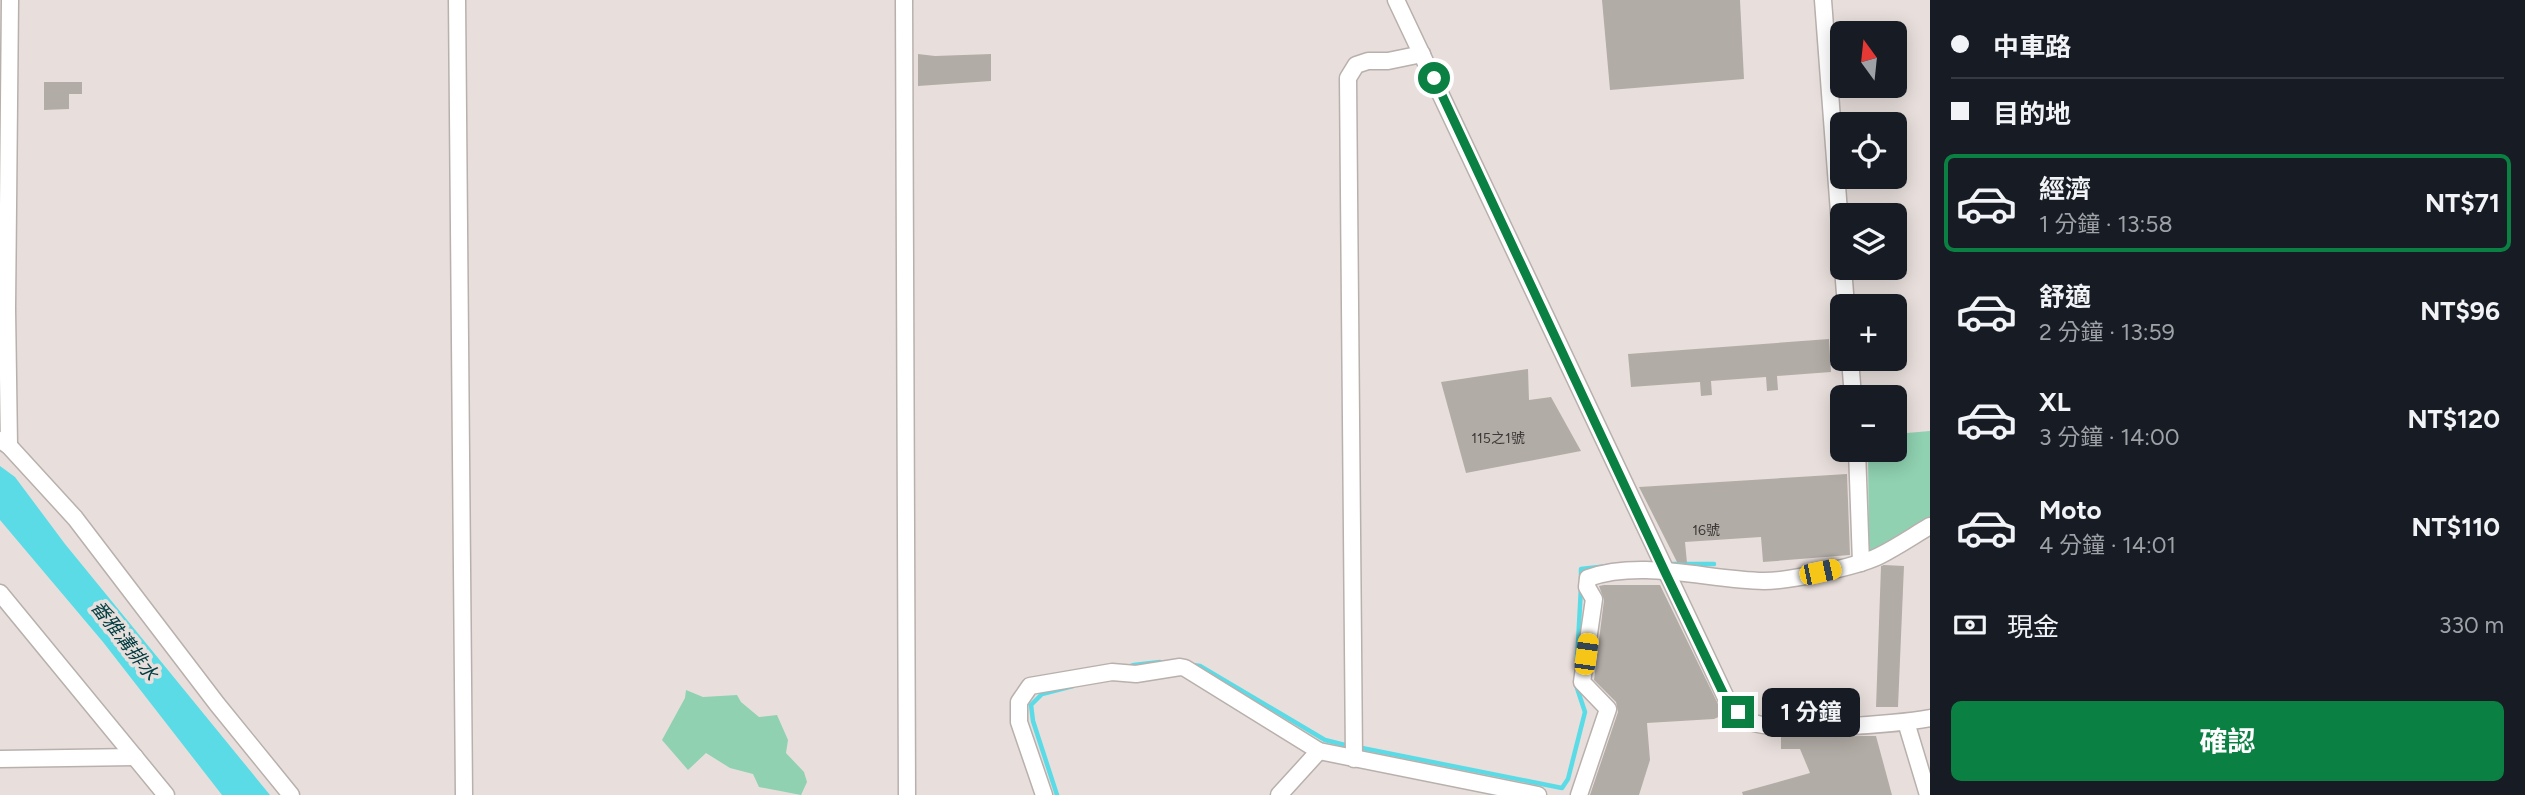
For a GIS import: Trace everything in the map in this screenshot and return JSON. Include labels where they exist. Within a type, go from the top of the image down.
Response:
[{"type":"street","points":[[10,0],[4,443],[75,517],[217,704],[291,795]]},
{"type":"street","points":[[457,0],[464,795]]},
{"type":"street","points":[[904,0],[907,795]]},
{"type":"street","points":[[1396,0],[1727,701],[1745,720],[1772,726],[1866,726],[1930,718]]},
{"type":"street","points":[[1823,0],[1838,203]]},
{"type":"street","points":[[1354,759],[1348,78],[1356,65],[1368,61],[1388,61],[1422,54]]},
{"type":"street","points":[[1857,462],[1861,563]]},
{"type":"street","points":[[1579,795],[1608,709],[1582,681],[1594,600],[1587,587],[1588,578],[1603,573],[1665,572],[1766,581],[1861,563],[1880,556],[1930,526]]},
{"type":"street","points":[[0,593],[166,795]]},
{"type":"street","points":[[1044,795],[1019,722],[1018,702],[1030,686],[1112,672],[1136,674],[1185,668],[1319,751],[1538,795]]},
{"type":"street","points":[[1906,722],[1928,795]]},
{"type":"street","points":[[1279,795],[1319,751]]},
{"type":"street","points":[[0,759],[135,757]]},
{"type":"green space","points":[[1930,431],[1930,523],[1869,552],[1868,462],[1907,462],[1907,433]]},
{"type":"green space","points":[[686,690],[703,697],[737,695],[741,702],[759,717],[777,715],[788,740],[786,753],[804,772],[807,782],[801,795],[759,787],[753,774],[730,768],[706,753],[688,770],[662,740],[685,698]]},
{"type":"water","name":"番雅溝排水","points":[[0,466],[15,477],[65,544],[270,795],[222,795],[103,642],[0,520]]},
{"type":"building","points":[[1602,0],[1740,0],[1744,79],[1610,90]]},
{"type":"building","points":[[918,54],[991,54],[991,81],[918,86]]},
{"type":"building","points":[[44,82],[82,82],[82,94],[69,94],[69,109],[44,110]]},
{"type":"building","points":[[1829,339],[1831,372],[1777,376],[1778,390],[1767,391],[1766,377],[1711,381],[1712,395],[1701,396],[1700,382],[1631,387],[1628,354]]},
{"type":"building","points":[[1528,369],[1529,400],[1551,397],[1581,451],[1466,473],[1441,382]]},
{"type":"building","points":[[1847,474],[1850,555],[1763,562],[1761,537],[1685,542],[1687,563],[1677,562],[1639,487]]},
{"type":"building","points":[[1881,566],[1904,566],[1898,707],[1876,707]]},
{"type":"building","points":[[1660,585],[1725,714],[1714,719],[1647,723],[1650,760],[1639,795],[1590,795],[1618,712],[1616,702],[1594,680],[1604,600],[1599,586]]},
{"type":"building","points":[[1876,736],[1892,795],[1743,795],[1742,792],[1810,773],[1800,749],[1781,749],[1781,737]]},
{"type":"waterway","points":[[1581,578],[1581,569],[1626,564]]},
{"type":"waterway","points":[[1666,564],[1714,564]]},
{"type":"waterway","points":[[1577,662],[1581,587]]},
{"type":"waterway","points":[[1128,667],[1160,662]]},
{"type":"waterway","points":[[1193,665],[1200,666],[1325,740],[1349,746]]},
{"type":"waterway","points":[[1357,747],[1562,788],[1568,779],[1585,712],[1576,685]]},
{"type":"waterway","points":[[1057,795],[1033,721],[1031,705],[1042,694],[1073,686]]},
{"type":"route","points":[[1434,78],[1665,572],[1727,701],[1738,712]]}]
